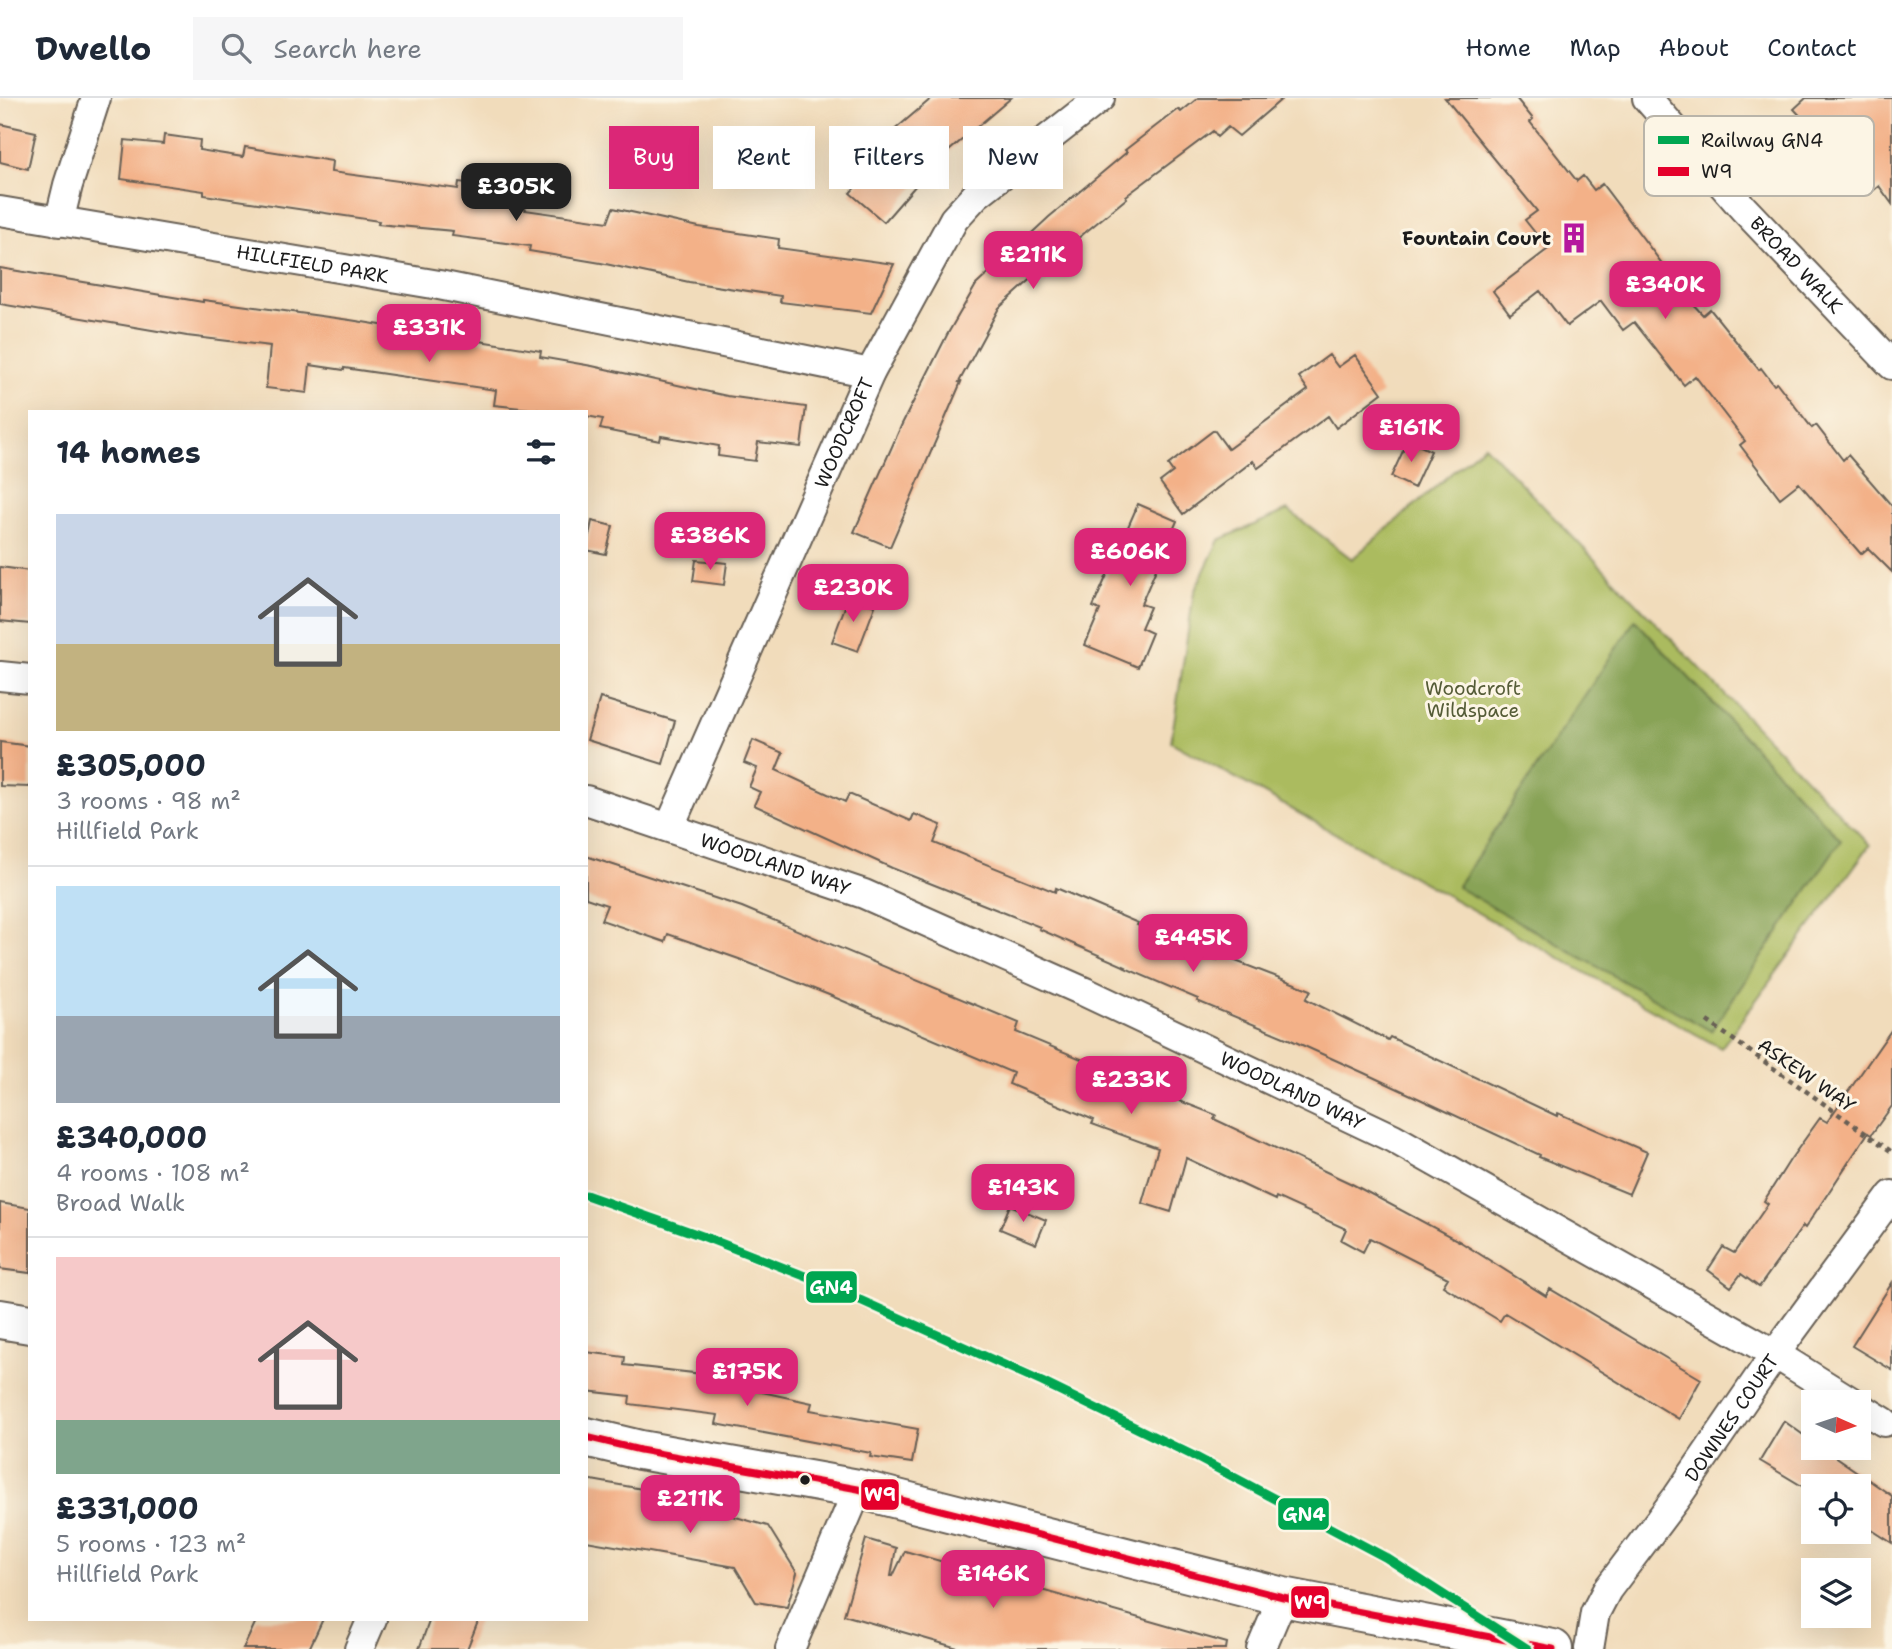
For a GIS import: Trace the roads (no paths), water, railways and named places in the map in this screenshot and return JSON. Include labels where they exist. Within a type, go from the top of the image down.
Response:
[{"type":"street","points":[[60,222],[68,185],[96,98]]},
{"type":"street","name":"WOODCROFT","points":[[670,826],[870,373],[954,219],[976,195],[1100,98]]},
{"type":"street","name":"BROAD WALK","points":[[1647,98],[1663,116]]},
{"type":"street","name":"BROAD WALK","points":[[1733,196],[1892,365]]},
{"type":"street","name":"HILLFIELD PARK","points":[[0,211],[439,285],[870,373]]},
{"type":"street","points":[[0,676],[28,679]]},
{"type":"street","name":"WOODLAND WAY","points":[[588,801],[670,826],[864,894],[1085,992],[1368,1126],[1775,1354],[1833,1390]]},
{"type":"street","name":"DOWNES COURT","points":[[1589,1649],[1595,1613],[1606,1590],[1677,1497],[1775,1354],[1892,1195]]},
{"type":"street","points":[[0,1319],[28,1324]]},
{"type":"street","points":[[1871,1414],[1884,1422]]},
{"type":"street","points":[[588,1437],[640,1450],[858,1489],[1283,1597],[1553,1649]]},
{"type":"street","points":[[790,1649],[858,1489]]},
{"type":"street","points":[[1261,1649],[1283,1597]]},
{"type":"street","points":[[359,1649],[371,1621]]},
{"type":"rail line","name":"GN4","points":[[588,1196],[820,1282],[1042,1382],[1192,1455],[1385,1557],[1528,1649]]},
{"type":"place","name":"Fountain Court","points":[[1574,238]]},
{"type":"park label","name":"Woodcroft Wildspace","points":[[1473,699]]}]
